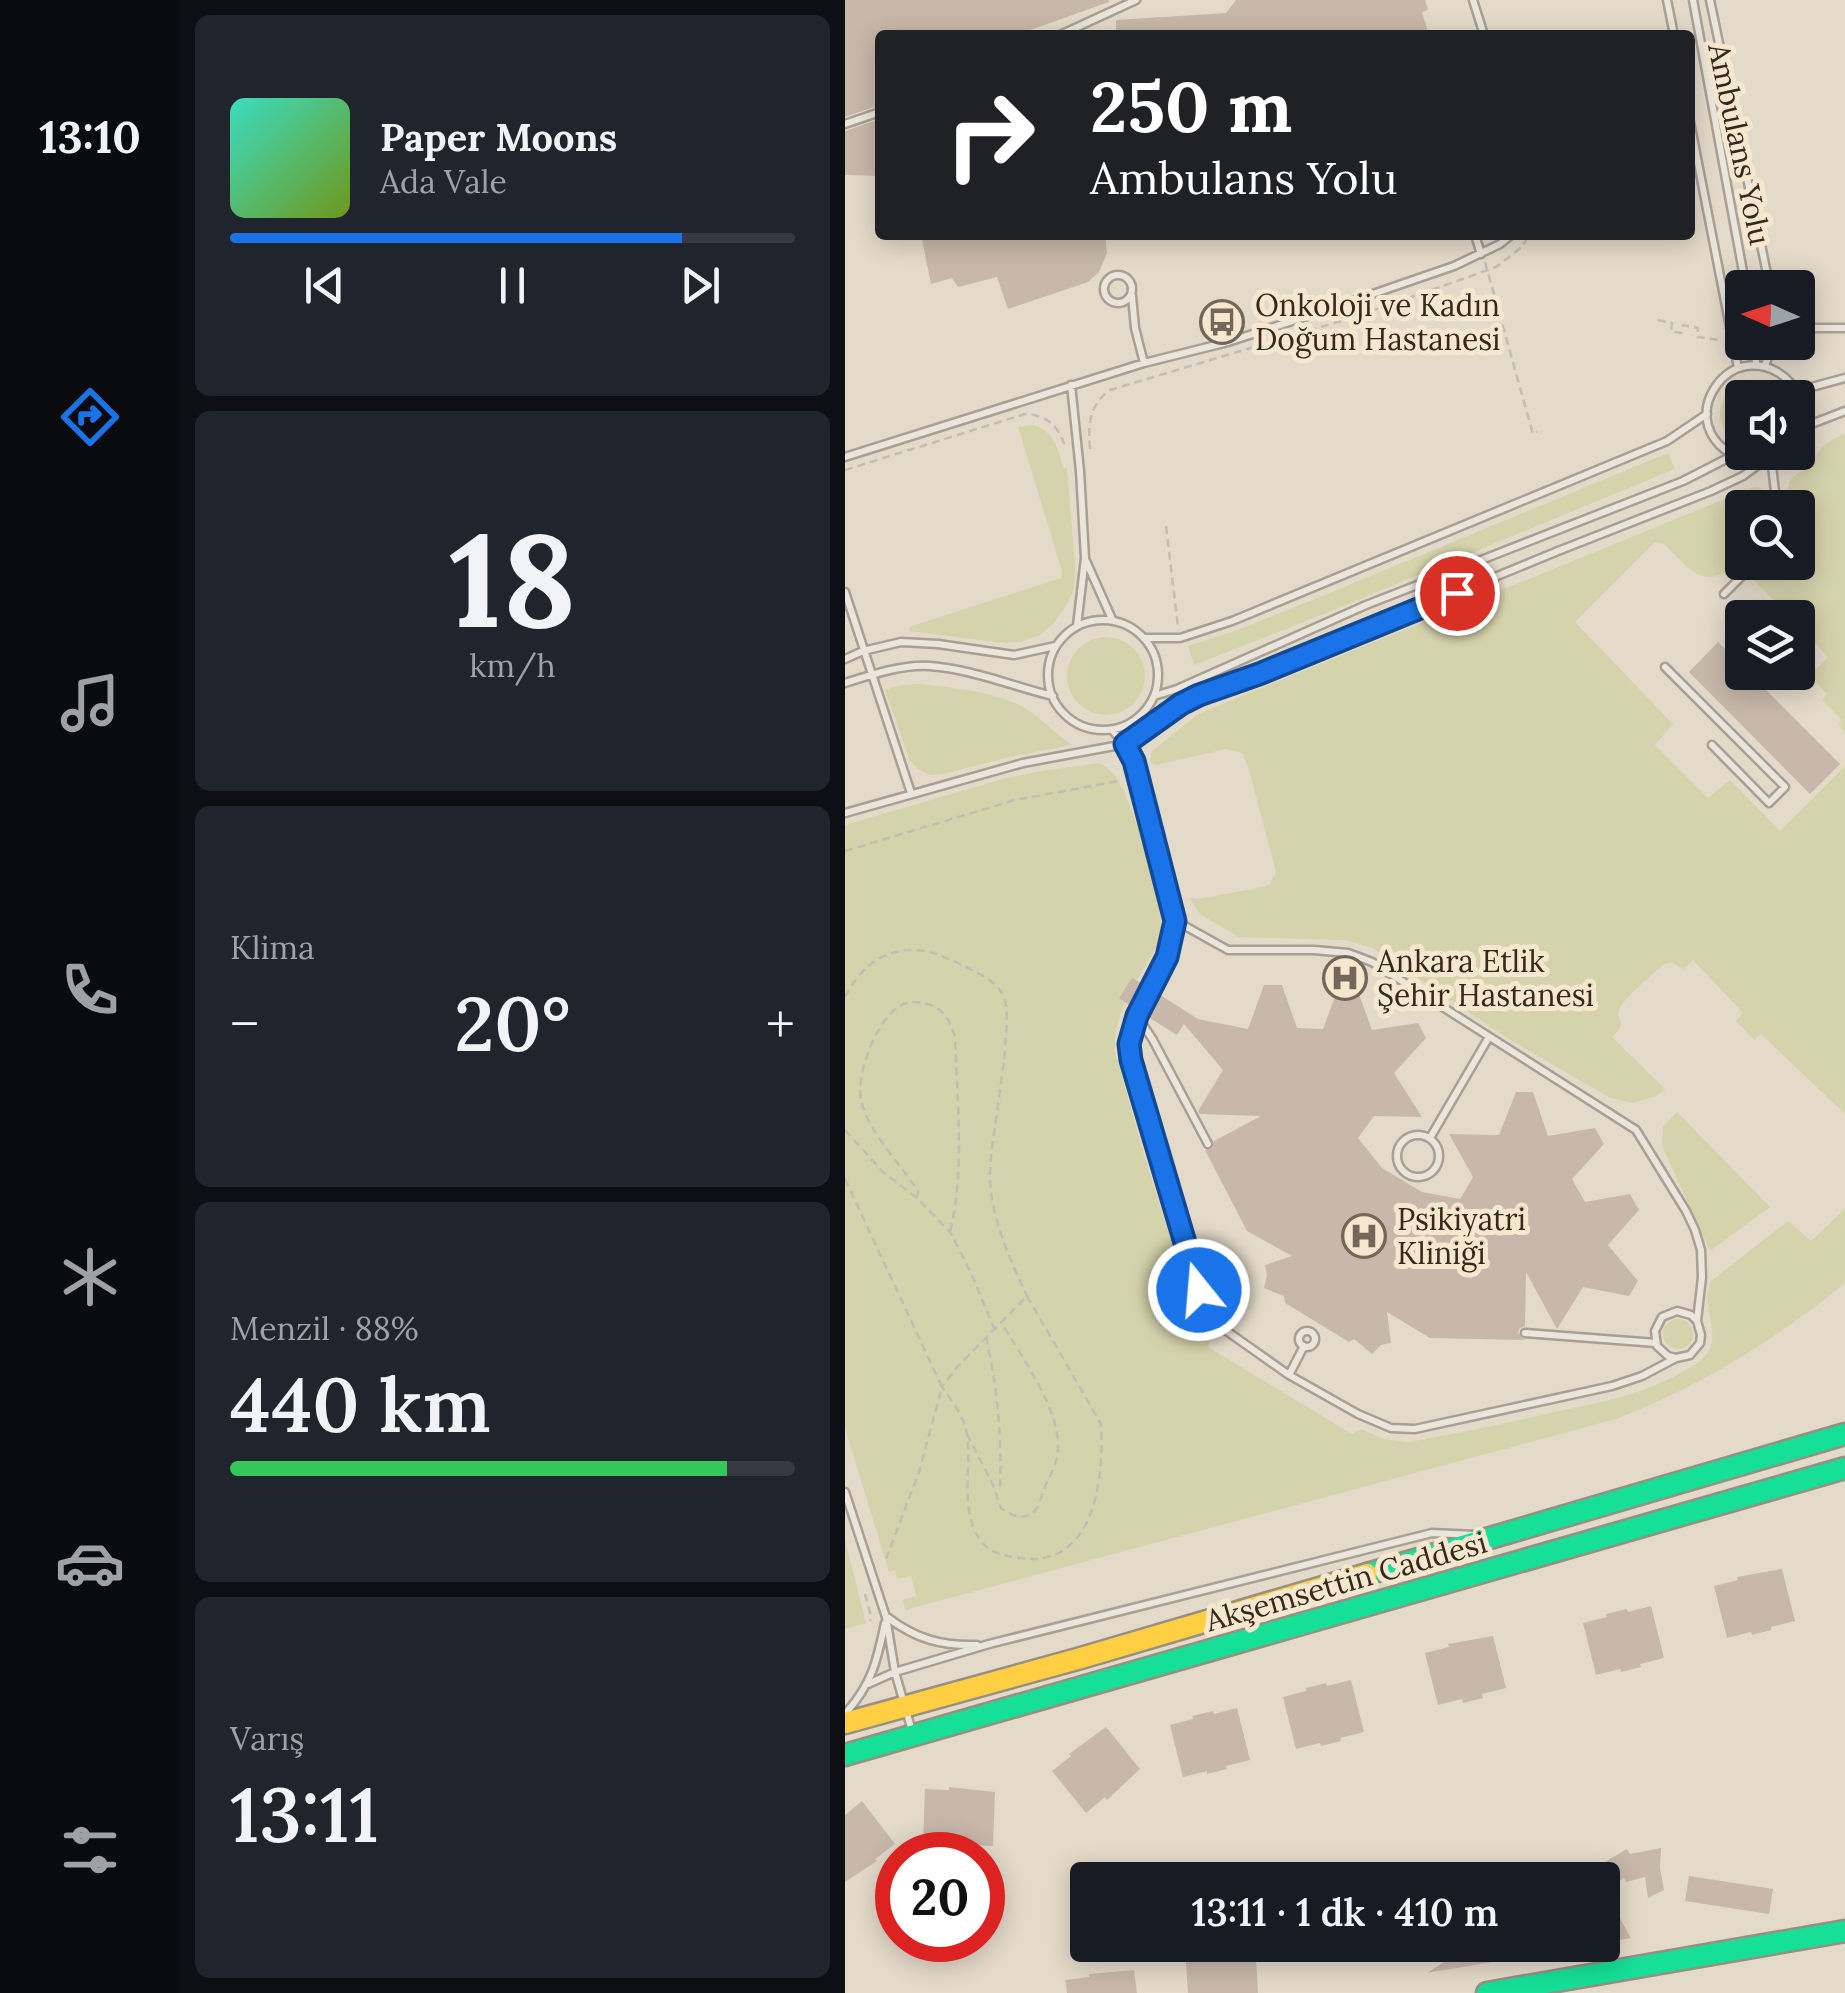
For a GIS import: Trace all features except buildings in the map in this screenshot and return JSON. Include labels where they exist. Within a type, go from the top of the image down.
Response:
[{"type":"main road","name":"Akşemsettin Caddesi","points":[[845,1723],[1081,1658],[1845,1434]]},
{"type":"main road","name":"Akşemsettin Caddesi","points":[[845,1755],[1845,1468]]},
{"type":"main road","points":[[1487,1993],[1845,1931]]},
{"type":"lane","points":[[1070,30],[1136,0]]},
{"type":"lane","points":[[1473,0],[1482,30]]},
{"type":"lane","points":[[1667,0],[1673,30]]},
{"type":"lane","points":[[1693,0],[1743,270]]},
{"type":"lane","name":"Ambulans Yolu","points":[[1710,0],[1766,270]]},
{"type":"lane","points":[[845,124],[875,114]]},
{"type":"lane","points":[[1695,149],[1725,308]]},
{"type":"lane","points":[[1477,240],[1481,254]]},
{"type":"lane","points":[[845,456],[1144,363],[1228,342],[1417,279],[1481,254],[1503,240]]},
{"type":"lane","points":[[1132,292],[1126,301],[1117,304],[1105,296],[1103,287],[1108,278],[1121,276],[1129,280],[1132,292],[1135,328],[1144,363]]},
{"type":"lane","points":[[1815,328],[1845,328]]},
{"type":"lane","points":[[1736,360],[1738,368]]},
{"type":"lane","points":[[1759,360],[1760,366]]},
{"type":"lane","points":[[1760,366],[1763,360]]},
{"type":"lane","points":[[1725,450],[1710,431],[1707,414],[1715,386],[1738,368],[1760,366],[1778,371],[1789,380]]},
{"type":"lane","points":[[1815,386],[1845,378]]},
{"type":"lane","points":[[1071,386],[1085,558],[1077,626]]},
{"type":"lane","points":[[1815,424],[1845,411]]},
{"type":"lane","points":[[1145,638],[1180,638],[1250,614],[1667,441],[1707,414]]},
{"type":"lane","points":[[1154,696],[1366,605],[1683,481],[1725,460]]},
{"type":"lane","points":[[845,813],[1023,762],[1125,744],[1199,695],[1711,491],[1752,470]]},
{"type":"lane","points":[[1085,558],[1112,619]]},
{"type":"lane","points":[[1724,594],[1738,580]]},
{"type":"lane","points":[[845,592],[911,792]]},
{"type":"lane","points":[[1112,619],[1130,626],[1145,638],[1155,654],[1159,672],[1154,696],[1137,720],[1112,730],[1085,728],[1057,706],[1048,672],[1052,653],[1077,626],[1094,620],[1112,619]]},
{"type":"lane","points":[[845,659],[901,642],[1014,655],[1057,646]]},
{"type":"lane","points":[[845,683],[907,667],[927,666],[1053,696]]},
{"type":"lane","points":[[1665,667],[1785,787],[1769,803],[1711,745]]},
{"type":"lane","points":[[1112,730],[1134,761],[1175,921],[1167,957],[1137,1016],[1129,1044],[1131,1060],[1211,1320],[1289,1374],[1368,1418],[1391,1428],[1415,1430],[1612,1386],[1696,1350],[1701,1335],[1697,1321],[1701,1250],[1695,1230],[1636,1130],[1372,962],[1315,950],[1228,950],[1175,921]]},
{"type":"lane","points":[[1137,1016],[1208,1144]]},
{"type":"lane","points":[[1430,1138],[1489,1037]]},
{"type":"lane","points":[[1416,1134],[1430,1138],[1439,1150],[1435,1170],[1417,1178],[1400,1168],[1397,1154],[1403,1141],[1416,1134]]},
{"type":"lane","points":[[1676,1358],[1662,1352],[1656,1343],[1657,1323],[1669,1313],[1684,1312],[1697,1321]]},
{"type":"lane","points":[[1525,1333],[1656,1343]]},
{"type":"lane","points":[[1289,1374],[1303,1346]]},
{"type":"lane","points":[[845,1492],[886,1616],[895,1672],[913,1736]]},
{"type":"lane","points":[[868,1684],[989,1644],[1433,1533],[1501,1536]]},
{"type":"lane","points":[[886,1616],[920,1638],[937,1643],[989,1644]]},
{"type":"lane","points":[[845,1714],[876,1667],[886,1616]]},
{"type":"path","points":[[845,470],[1025,414],[1039,415],[1057,428],[1074,470],[1091,468],[1088,426],[1092,410],[1110,390],[1351,318],[1489,269],[1511,256],[1526,240]]},
{"type":"path","points":[[1481,254],[1489,269],[1533,434],[1537,432]]},
{"type":"path","points":[[1658,320],[1672,323],[1671,331],[1681,333],[1683,325],[1699,328],[1697,337],[1725,339]]},
{"type":"path","points":[[1166,526],[1180,638]]},
{"type":"path","points":[[845,851],[1015,800],[1119,781]]},
{"type":"path","points":[[845,997],[853,981],[874,960],[891,952],[921,950],[944,956],[990,981],[1008,1006],[990,1179],[996,1222],[1027,1296],[1101,1424],[1102,1444],[1089,1520],[1067,1550],[1037,1561],[991,1551],[980,1540],[971,1520],[967,1432]]},
{"type":"path","points":[[917,1198],[918,1191],[867,1116],[861,1100],[861,1078],[870,1047],[885,1020],[901,1005],[917,1002],[935,1006],[949,1018],[955,1037],[957,1180],[950,1232]]},
{"type":"path","points":[[845,1130],[883,1172],[917,1198],[950,1232],[994,1329]]},
{"type":"path","points":[[845,1180],[942,1388],[955,1404],[1001,1508],[1020,1517],[1029,1516],[1036,1510],[1058,1454],[1057,1436],[1043,1392],[1001,1322]]},
{"type":"path","points":[[885,1559],[919,1472],[942,1388],[958,1366],[1027,1296]]},
{"type":"path","points":[[986,1337],[997,1401],[1001,1460],[1000,1486],[995,1490]]},
{"type":"shaded area","points":[[1725,399],[1725,430],[1720,411]]},
{"type":"shaded area","points":[[1032,425],[1050,436],[1063,468],[1067,468],[1075,565],[1074,589],[1067,604],[1040,635],[1020,642],[910,631],[909,627],[1061,578],[1018,427]]},
{"type":"shaded area","points":[[1845,434],[1845,731],[1839,725],[1842,720],[1822,700],[1827,694],[1815,681],[1815,671],[1828,657],[1815,643],[1815,600],[1773,600],[1754,580],[1815,580],[1815,490],[1788,490],[1789,482],[1802,470],[1815,470],[1815,456]]},
{"type":"shaded area","points":[[1668,453],[1675,469],[1194,665],[1188,646],[1320,597]]},
{"type":"shaded area","points":[[1725,499],[1725,572],[1700,575],[1664,544],[1654,543],[1575,622],[1673,724],[1655,745],[1708,798],[1730,780],[1780,831],[1845,766],[1845,1114],[1761,1034],[1754,1040],[1736,1021],[1743,1013],[1693,960],[1684,969],[1671,962],[1663,965],[1620,1008],[1620,1027],[1612,1037],[1665,1089],[1633,1103],[1610,1098],[1504,1036],[1373,948],[1345,940],[1239,937],[1200,914],[1189,898],[1264,887],[1276,872],[1242,753],[1226,749],[1156,765],[1150,762],[1151,752],[1198,714]]},
{"type":"shaded area","points":[[1106,637],[1121,640],[1133,649],[1142,661],[1142,691],[1133,703],[1121,712],[1106,715],[1091,712],[1079,703],[1070,691],[1067,676],[1070,661],[1079,649],[1091,640]]},
{"type":"shaded area","points":[[921,684],[1005,699],[1034,714],[1072,745],[930,775],[910,761],[885,690]]},
{"type":"shaded area","points":[[1099,763],[1114,775],[1127,798],[1148,860],[1161,922],[1158,943],[1120,1016],[1115,1051],[1194,1313],[1212,1336],[1208,1347],[1352,1434],[1361,1429],[1384,1439],[1408,1442],[1621,1397],[1692,1367],[1711,1347],[1711,1281],[1788,1221],[1811,1241],[1845,1209],[1845,1283],[1736,1360],[1616,1419],[905,1610],[903,1600],[916,1596],[911,1576],[897,1579],[895,1570],[889,1572],[845,1428],[845,825],[1003,779]]},
{"type":"shaded area","points":[[1677,1112],[1770,1207],[1710,1251],[1662,1146],[1663,1127]]},
{"type":"shaded area","points":[[1678,1319],[1689,1323],[1693,1334],[1689,1345],[1678,1349],[1667,1345],[1663,1334],[1667,1323]]},
{"type":"shaded area","points":[[845,1540],[866,1623],[845,1629]]},
{"type":"traffic: fast","points":[[1367,1574],[1845,1434]]},
{"type":"traffic: fast","points":[[845,1755],[1845,1468]]},
{"type":"traffic: fast","points":[[1487,1993],[1845,1931]]},
{"type":"traffic: slow","points":[[845,1723],[1367,1574]]},
{"type":"place","name":"Onkoloji ve Kadın Doğum Hastanesi","points":[[1222,322]]},
{"type":"place","name":"Ankara Etlik Şehir Hastanesi","points":[[1345,978]]},
{"type":"place","name":"Psikiyatri Kliniği","points":[[1364,1236]]},
{"type":"route","points":[[1199,1290],[1131,1060],[1129,1044],[1137,1016],[1167,957],[1175,921],[1134,761],[1125,744],[1199,695],[1457,593]]}]
